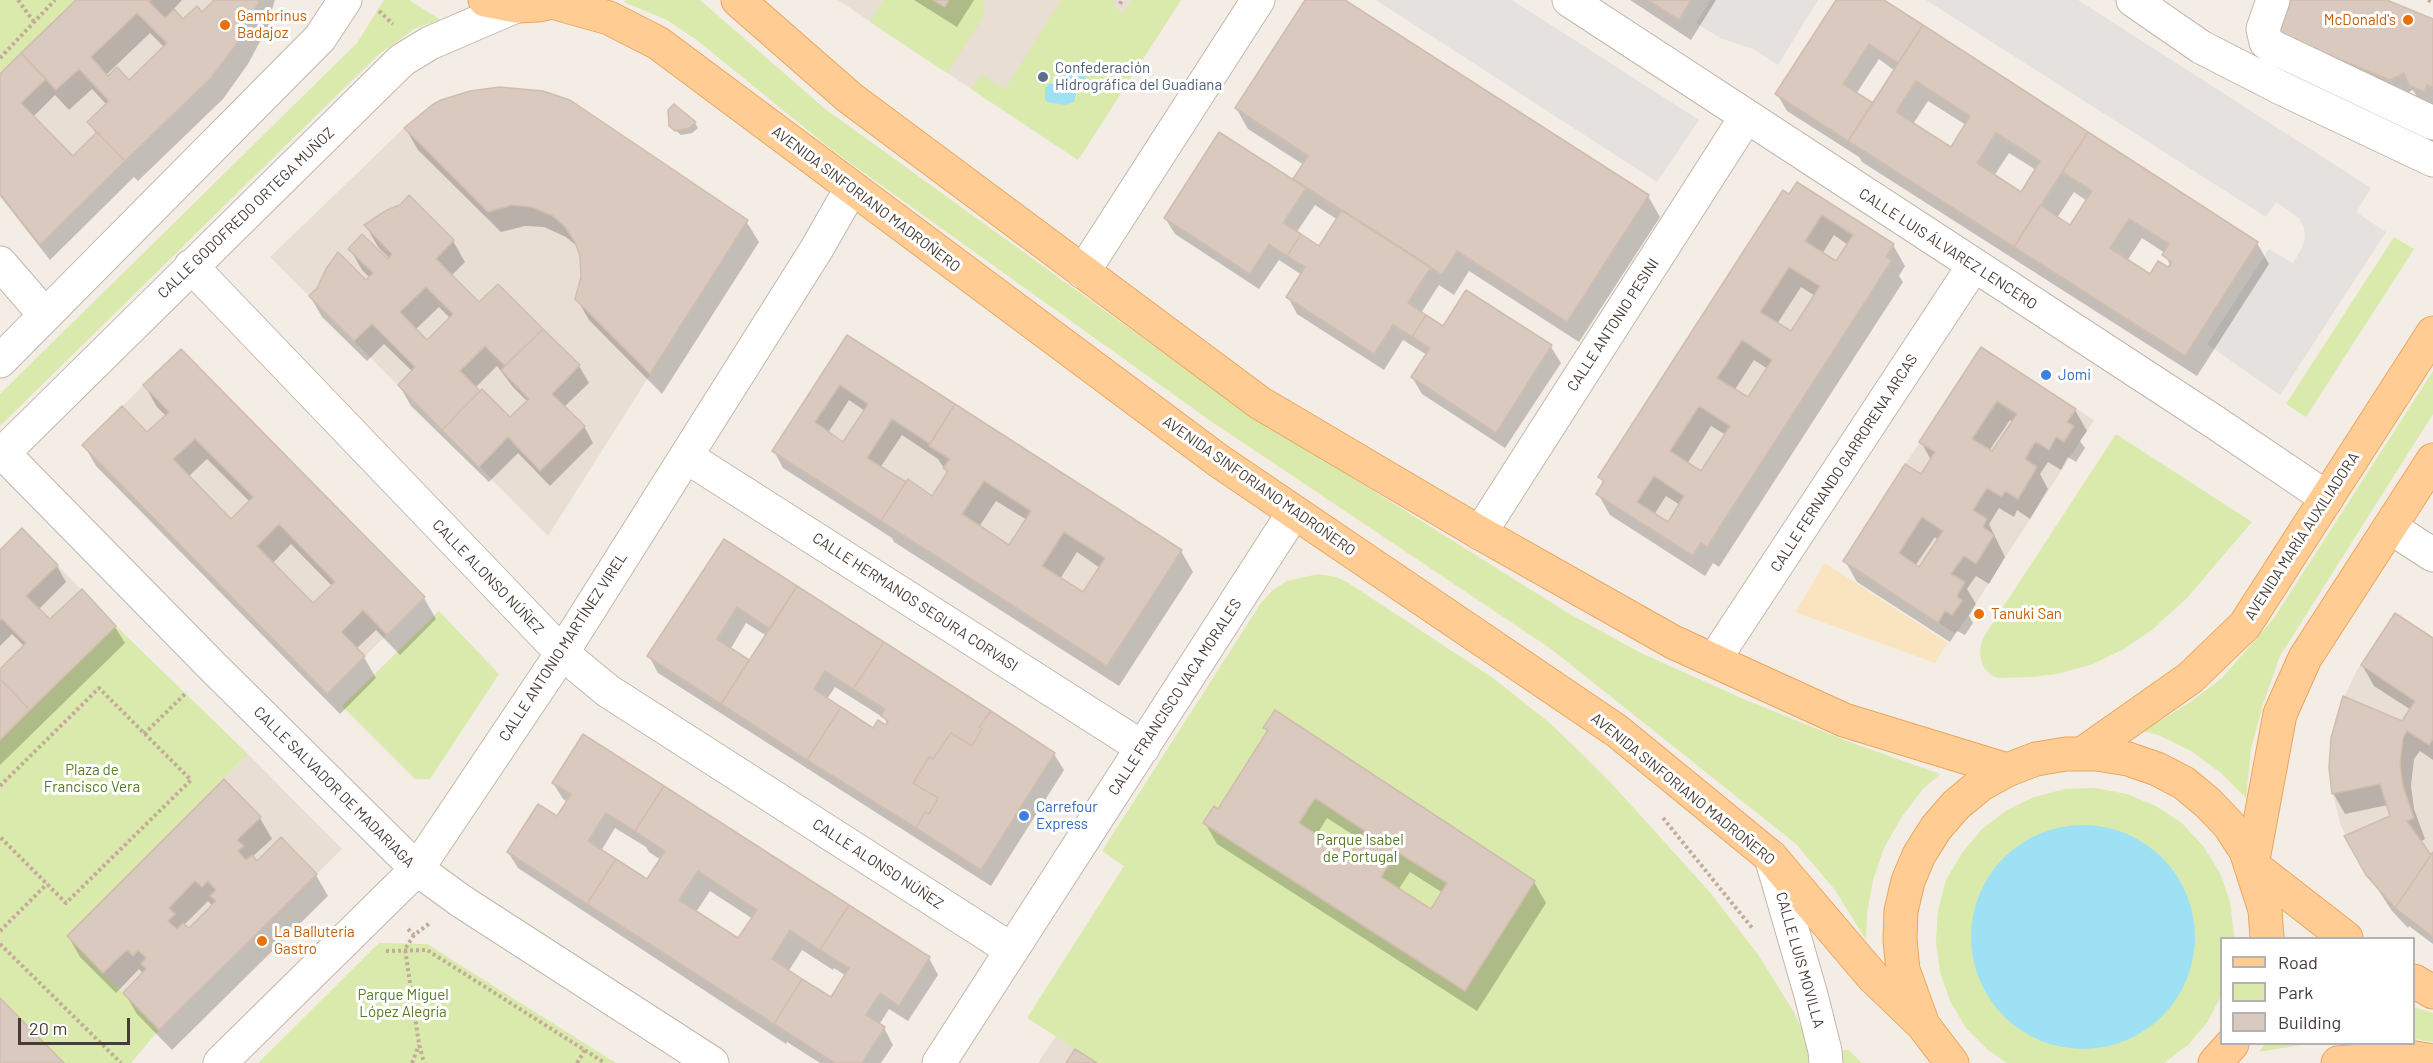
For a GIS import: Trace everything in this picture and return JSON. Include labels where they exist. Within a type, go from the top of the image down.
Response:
[{"type":"main road","points":[[738,0],[850,98],[1260,403],[1480,533],[1673,642],[1844,720],[2007,770]]},
{"type":"main road","points":[[500,3],[556,1]]},
{"type":"main road","name":"AVENIDA SINFORIANO MADROÑERO","points":[[556,1],[609,18],[658,43],[1219,461],[1617,731],[1771,857],[1926,1042]]},
{"type":"main road","name":"AVENIDA MARÍA AUXILIADORA","points":[[2082,754],[2190,678],[2245,625],[2433,333]]},
{"type":"main road","points":[[2252,865],[2280,714],[2305,658],[2433,460]]},
{"type":"main road","points":[[1952,1063],[1926,1042],[1903,970],[1900,940],[1901,911],[1908,881],[1919,855],[1936,828],[1956,805],[1980,785],[2007,770],[2036,759],[2082,754],[2128,759],[2157,769],[2184,783],[2229,825],[2246,851],[2265,910],[2267,937]]},
{"type":"main road","points":[[2252,865],[2343,937]]},
{"type":"main road","points":[[2415,982],[2433,992]]},
{"type":"main road","points":[[2215,1063],[2231,1045]]},
{"type":"main road","points":[[2338,1063],[2409,1057],[2433,1061]]},
{"type":"street","points":[[0,361],[320,38],[345,0]]},
{"type":"street","points":[[1083,272],[1258,0]]},
{"type":"street","name":"CALLE LUIS ÁLVAREZ LENCERO","points":[[1569,0],[2213,420],[2327,498]]},
{"type":"street","points":[[2133,0],[2201,46],[2281,88],[2433,160]]},
{"type":"street","points":[[2273,0],[2263,29],[2266,42],[2271,46],[2433,123]]},
{"type":"street","name":"CALLE GODOFREDO ORTEGA MUÑOZ","points":[[2,454],[402,60],[500,3]]},
{"type":"street","name":"CALLE ANTONIO PESINI","points":[[1480,533],[1746,117]]},
{"type":"street","name":"CALLE ANTONIO MARTÍNEZ VIREL","points":[[220,1063],[417,869],[562,653],[816,250],[851,189]]},
{"type":"street","points":[[0,263],[45,315]]},
{"type":"street","name":"CALLE FERNANDO GARRORENA ARCAS","points":[[1714,660],[1974,265]]},
{"type":"street","name":"CALLE ALONSO NÚÑEZ","points":[[191,266],[562,653],[608,691],[1012,950]]},
{"type":"street","name":"CALLE SALVADOR DE MADARIAGA","points":[[2,454],[417,869],[461,901],[712,1063]]},
{"type":"street","name":"CALLE HERMANOS SEGURA CORVASI","points":[[687,457],[1143,748]]},
{"type":"street","name":"CALLE FRANCISCO VACA MORALES","points":[[939,1063],[1294,512]]},
{"type":"street","points":[[2390,527],[2433,555]]},
{"type":"street","name":"CALLE LUIS MOVILLA","points":[[1771,857],[1812,995],[1826,1063]]},
{"type":"path","points":[[18,0],[34,22]]},
{"type":"path","points":[[0,58],[55,0]]},
{"type":"path","points":[[2428,0],[2433,2]]},
{"type":"path","points":[[144,734],[213,667]]},
{"type":"path","points":[[0,786],[99,688],[191,780],[66,903],[0,837]]},
{"type":"path","points":[[0,931],[47,884]]},
{"type":"path","points":[[414,935],[405,949],[419,1044],[424,1063]]},
{"type":"path","points":[[0,944],[121,1063]]},
{"type":"path","points":[[376,952],[405,949],[427,950],[605,1063]]},
{"type":"path","points":[[412,1063],[419,1044]]},
{"type":"path","points":[[577,1063],[585,1050]]},
{"type":"shaded area","points":[[76,0],[260,0],[237,43],[211,78],[40,245],[0,194],[0,74]]},
{"type":"shaded area","name":"Confederación Hidrográfica del Guadiana","points":[[838,0],[1181,0],[1078,160]]},
{"type":"shaded area","points":[[1376,0],[1512,0],[1699,120],[1657,182]]},
{"type":"shaded area","points":[[1710,0],[1818,0],[1778,65],[1753,49],[1720,38],[1696,23]]},
{"type":"shaded area","points":[[1926,0],[2078,0],[2371,188],[2356,212],[2386,232],[2280,395],[2207,344],[2269,249],[2293,263],[2305,238],[2304,228],[2299,218],[2276,202],[2266,217]]},
{"type":"shaded area","points":[[500,87],[543,91],[570,100],[748,220],[548,536],[270,257],[404,128],[432,105],[470,91]]},
{"type":"shaded area","points":[[1797,182],[1894,244],[1886,256],[1892,260],[1707,547],[1701,543],[1693,556],[1596,494],[1783,190],[1789,194]]},
{"type":"shaded area","points":[[847,335],[1182,550],[1107,666],[772,451]]},
{"type":"shaded area","points":[[1981,347],[2094,420],[1956,634],[1843,561]]},
{"type":"shaded area","points":[[181,349],[425,597],[327,694],[82,445]]},
{"type":"shaded area","points":[[22,528],[116,626],[0,740],[0,550]]},
{"type":"shaded area","points":[[2395,613],[2433,638],[2433,937],[2390,904],[2366,875],[2341,826],[2330,783],[2331,738],[2338,710],[2357,670]]},
{"type":"shaded area","points":[[248,754],[342,849],[159,1030],[67,936]]},
{"type":"shaded area","points":[[1056,1036],[1097,1063],[1038,1063]]},
{"type":"green space","points":[[0,0],[76,0],[0,74]]},
{"type":"green space","points":[[384,0],[409,0],[441,20],[416,28],[378,55],[0,426],[0,394],[357,43]]},
{"type":"green space","points":[[626,0],[700,0],[824,108],[1227,399],[1568,613],[1641,653],[1748,701],[1847,741],[1940,774],[1923,789],[1901,818],[1884,848],[1873,880],[1867,914],[1866,940],[1835,890],[1796,844],[1551,649],[1212,422],[832,150],[698,41],[667,20],[624,2]]},
{"type":"green space","points":[[884,0],[933,0],[945,7],[949,0],[983,0],[985,15],[947,73],[870,22]]},
{"type":"green space","points":[[1061,0],[1115,0],[1112,5],[1123,13],[1132,0],[1181,0],[1078,160],[971,89],[981,75],[1005,89]]},
{"type":"green space","points":[[2394,237],[2414,249],[2306,417],[2286,404]]},
{"type":"green space","points":[[2433,371],[2433,414],[2280,656],[2263,704],[2251,749],[2246,798],[2221,773],[2191,751],[2158,735],[2143,731],[2189,703],[2222,678],[2274,618]]},
{"type":"green space","points":[[2116,434],[2252,522],[2187,598],[2153,629],[2124,649],[2093,664],[2057,674],[1998,678],[1991,675],[1984,668],[1981,659],[1980,650],[1983,638]]},
{"type":"green space","name":"Parque Isabel de Portugal","points":[[1318,574],[1336,577],[1347,582],[1493,678],[1551,724],[1580,752],[1708,890],[1757,953],[1794,1012],[1805,1036],[1810,1063],[1097,1063],[1027,1018],[1124,866],[1102,851],[1261,603],[1273,590],[1287,581]]},
{"type":"green space","points":[[439,611],[499,674],[430,779],[415,779],[342,706]]},
{"type":"green space","name":"Plaza de Francisco Vera","points":[[116,626],[248,754],[67,936],[159,1030],[131,1063],[64,1063],[0,998],[0,740]]},
{"type":"green space","points":[[2096,788],[2127,794],[2156,806],[2182,823],[2203,846],[2220,873],[2230,902],[2234,937],[2220,937],[2220,998],[2208,1021],[2188,1045],[2164,1063],[2007,1063],[1988,1050],[1966,1028],[1950,1001],[1940,972],[1936,941],[1938,910],[1946,880],[1962,853],[1982,829],[2007,810],[2034,797],[2065,789]]},
{"type":"green space","name":"Parque Miguel López Alegría","points":[[379,943],[427,944],[616,1063],[258,1063]]},
{"type":"green space","points":[[2415,1007],[2433,1013],[2433,1042],[2415,1039]]},
{"type":"green space","points":[[2264,1045],[2300,1045],[2259,1052]]},
{"type":"green space","points":[[1843,1050],[1849,1050],[1862,1063],[1840,1063],[1839,1058]]},
{"type":"sand","points":[[1825,563],[1948,643],[1935,663],[1795,612]]},
{"type":"water","points":[[1075,67],[1082,70],[1087,81],[1085,87],[1076,92],[1074,102],[1065,105],[1048,102],[1045,99],[1045,88],[1049,84],[1056,83],[1061,73],[1068,68]]},
{"type":"water","points":[[2083,825],[2126,834],[2145,844],[2162,858],[2176,875],[2186,894],[2195,937],[2186,980],[2176,999],[2162,1016],[2145,1030],[2126,1040],[2083,1049],[2040,1040],[2021,1030],[2004,1016],[1990,999],[1980,980],[1971,937],[1980,894],[1990,875],[2004,858],[2021,844],[2040,834]]},
{"type":"building","points":[[76,0],[151,0],[149,2],[165,18],[174,9],[183,19],[197,6],[202,12],[214,0],[260,0],[237,43],[211,78],[125,161],[87,122],[109,101],[79,69],[56,90],[21,53]],"holes":[[[137,13],[167,43],[129,80],[117,67],[108,76],[91,57]]]},
{"type":"building","points":[[933,0],[949,0],[945,7]]},
{"type":"building","points":[[1305,0],[1345,0],[1649,195],[1567,322],[1457,251],[1442,275],[1293,179],[1308,156],[1235,108]]},
{"type":"building","points":[[1648,0],[1691,0],[1679,20]]},
{"type":"building","points":[[1836,0],[1884,0],[1923,25],[1898,63],[1869,44],[1843,84],[1873,103],[1848,141],[1775,94]]},
{"type":"building","points":[[2284,0],[2387,0],[2433,19],[2433,88],[2427,85],[2424,92],[2409,85],[2404,73],[2390,80],[2278,34],[2288,8],[2281,6]]},
{"type":"building","points":[[1923,25],[2088,132],[2014,247],[1848,141]],"holes":[[[1916,81],[1970,116],[1951,147],[1896,112]],[[1996,133],[2040,161],[2021,192],[1977,163]]]},
{"type":"building","points":[[21,53],[46,79],[21,103],[73,156],[97,132],[125,161],[40,245],[0,194],[0,74]]},
{"type":"building","points":[[500,87],[543,91],[570,100],[748,220],[650,374],[575,299],[581,277],[580,256],[575,242],[565,227],[553,216],[531,207],[512,205],[488,212],[404,128],[441,100],[470,91]]},
{"type":"building","points":[[674,104],[696,122],[689,128],[675,131],[669,126],[668,110]]},
{"type":"building","points":[[1219,132],[1306,188],[1283,223],[1301,234],[1287,256],[1269,244],[1250,274],[1164,218]]},
{"type":"building","points":[[2088,132],[2258,242],[2185,356],[2014,247],[2040,205],[2070,225],[2092,191],[2062,172]],"holes":[[[2129,219],[2169,244],[2162,255],[2172,262],[2168,267],[2158,261],[2150,274],[2110,248]]]},
{"type":"building","points":[[1797,182],[1894,244],[1886,257],[1892,260],[1707,547],[1701,543],[1693,556],[1596,494],[1604,481],[1598,477],[1783,190],[1789,194]],"holes":[[[1822,215],[1853,235],[1836,261],[1805,241]],[[1789,267],[1820,286],[1791,331],[1760,312]],[[1742,340],[1772,360],[1748,397],[1717,378]],[[1699,406],[1730,426],[1701,471],[1670,451]],[[1654,476],[1684,496],[1668,522],[1637,502]]]},
{"type":"building","points":[[409,195],[454,240],[436,259],[479,302],[498,284],[543,329],[505,366],[485,346],[460,371],[480,391],[442,430],[398,385],[415,367],[372,324],[354,341],[309,296],[317,288],[338,252],[366,280],[373,273],[348,249],[362,234],[388,259],[392,254],[364,225],[387,210],[400,205]],"holes":[[[426,287],[453,314],[427,340],[400,312]]]},
{"type":"building","points":[[1342,210],[1431,267],[1408,303],[1426,315],[1412,337],[1393,325],[1374,354],[1286,297],[1305,267],[1287,256],[1301,234],[1319,246]]},
{"type":"building","points":[[1466,290],[1552,345],[1496,433],[1411,377],[1430,348],[1412,337],[1426,315],[1443,326]]},
{"type":"building","points":[[543,329],[580,365],[552,394],[585,426],[540,471],[508,437],[479,467],[442,430],[482,389],[510,417],[529,399],[501,370]]},
{"type":"building","points":[[847,335],[955,404],[930,444],[892,419],[867,458],[906,482],[881,521],[772,451]],"holes":[[[840,385],[868,404],[843,442],[815,422]]]},
{"type":"building","points":[[1981,347],[2076,409],[2067,422],[2074,426],[2064,442],[2056,437],[2049,450],[2036,442],[2034,444],[2025,459],[2037,467],[2018,499],[2005,491],[2002,497],[1987,488],[1973,510],[1987,519],[1983,527],[1994,535],[1976,564],[1964,556],[1951,574],[1965,582],[1957,596],[1962,601],[1952,615],[1945,611],[1938,623],[1843,561],[1905,464],[1921,474],[1935,452],[1919,442]],"holes":[[[1997,401],[2017,414],[1992,451],[1972,439]],[[1922,517],[1943,531],[1919,567],[1899,553]]]},
{"type":"building","points":[[181,349],[425,597],[387,635],[363,610],[341,632],[365,656],[327,694],[82,445],[122,406],[147,432],[169,412],[143,385]],"holes":[[[195,439],[253,497],[231,519],[173,459]],[[279,524],[335,582],[313,603],[257,546]]]},
{"type":"building","points":[[955,404],[1182,550],[1107,666],[881,521],[908,479],[932,496],[948,471],[943,468],[950,459],[929,446]],"holes":[[[984,481],[1031,511],[1009,545],[962,514]],[[1064,532],[1105,558],[1083,592],[1042,566]]]},
{"type":"building","points":[[22,528],[58,565],[26,596],[50,619],[82,589],[116,626],[30,710],[0,679],[0,669],[26,643],[2,619],[0,620],[0,550]]},
{"type":"building","points":[[724,539],[797,586],[770,629],[737,607],[717,639],[749,660],[721,704],[647,656]]},
{"type":"building","points":[[797,586],[884,642],[853,689],[825,671],[814,689],[841,707],[807,760],[721,704]]},
{"type":"building","points":[[2395,613],[2433,638],[2433,739],[2429,745],[2407,731],[2403,738],[2400,764],[2403,786],[2414,818],[2407,821],[2431,855],[2395,908],[2366,875],[2344,836],[2390,816],[2380,784],[2332,794],[2329,768],[2331,738],[2343,696],[2402,721],[2415,701],[2361,665]]},
{"type":"building","points":[[884,642],[991,711],[979,727],[982,729],[972,746],[951,733],[933,759],[930,756],[913,783],[938,798],[929,814],[925,812],[916,828],[807,760],[841,707],[873,728],[878,720],[886,725],[888,721],[881,716],[885,709],[853,689]]},
{"type":"building","points":[[0,679],[30,710],[0,740]]},
{"type":"building","points":[[1275,710],[1535,881],[1465,991],[1203,823],[1214,806],[1218,809],[1268,730],[1263,728]],"holes":[[[1315,798],[1365,831],[1349,856],[1299,823]],[[1397,852],[1447,883],[1431,909],[1381,877]]]},
{"type":"building","points":[[991,711],[1055,753],[981,870],[916,828],[925,812],[929,814],[938,798],[913,783],[930,756],[933,759],[951,733],[972,746],[982,729],[979,727]]},
{"type":"building","points":[[583,734],[664,786],[635,831],[606,813],[588,841],[616,859],[587,904],[507,852],[538,804],[557,816],[571,794],[552,783]]},
{"type":"building","points":[[224,779],[261,817],[237,840],[244,846],[238,851],[246,860],[252,855],[257,861],[281,837],[317,874],[159,1030],[123,993],[146,969],[141,964],[146,958],[138,950],[133,956],[127,950],[103,973],[67,936]],"holes":[[[195,881],[202,887],[208,881],[216,890],[210,896],[216,901],[189,928],[183,923],[177,929],[168,921],[175,914],[169,908]]]},
{"type":"building","points":[[664,786],[849,905],[820,950],[790,930],[772,959],[802,979],[774,1024],[587,904],[616,859],[647,879],[665,851],[635,831]],"holes":[[[698,871],[757,910],[738,938],[679,900]]]},
{"type":"building","points":[[2433,852],[2433,937],[2395,908]]},
{"type":"building","points":[[849,905],[930,957],[899,1006],[880,993],[866,1015],[885,1027],[862,1063],[835,1063],[774,1024],[802,979],[831,997],[849,968],[820,950]]},
{"type":"building","points":[[0,998],[64,1063],[0,1063]]},
{"type":"building","points":[[1075,1049],[1097,1063],[1066,1063]]},
{"type":"place","name":"McDonald's","points":[[2408,20]]},
{"type":"place","name":"Gambrinus Badajoz","points":[[225,25]]},
{"type":"place","name":"Confederación Hidrográfica del Guadiana","points":[[1043,77]]},
{"type":"place","name":"Jomi","points":[[2046,375]]},
{"type":"place","name":"Tanuki San","points":[[1979,614]]},
{"type":"place","name":"Carrefour Express","points":[[1024,816]]},
{"type":"place","name":"La Ballutería Gastro","points":[[262,941]]}]
